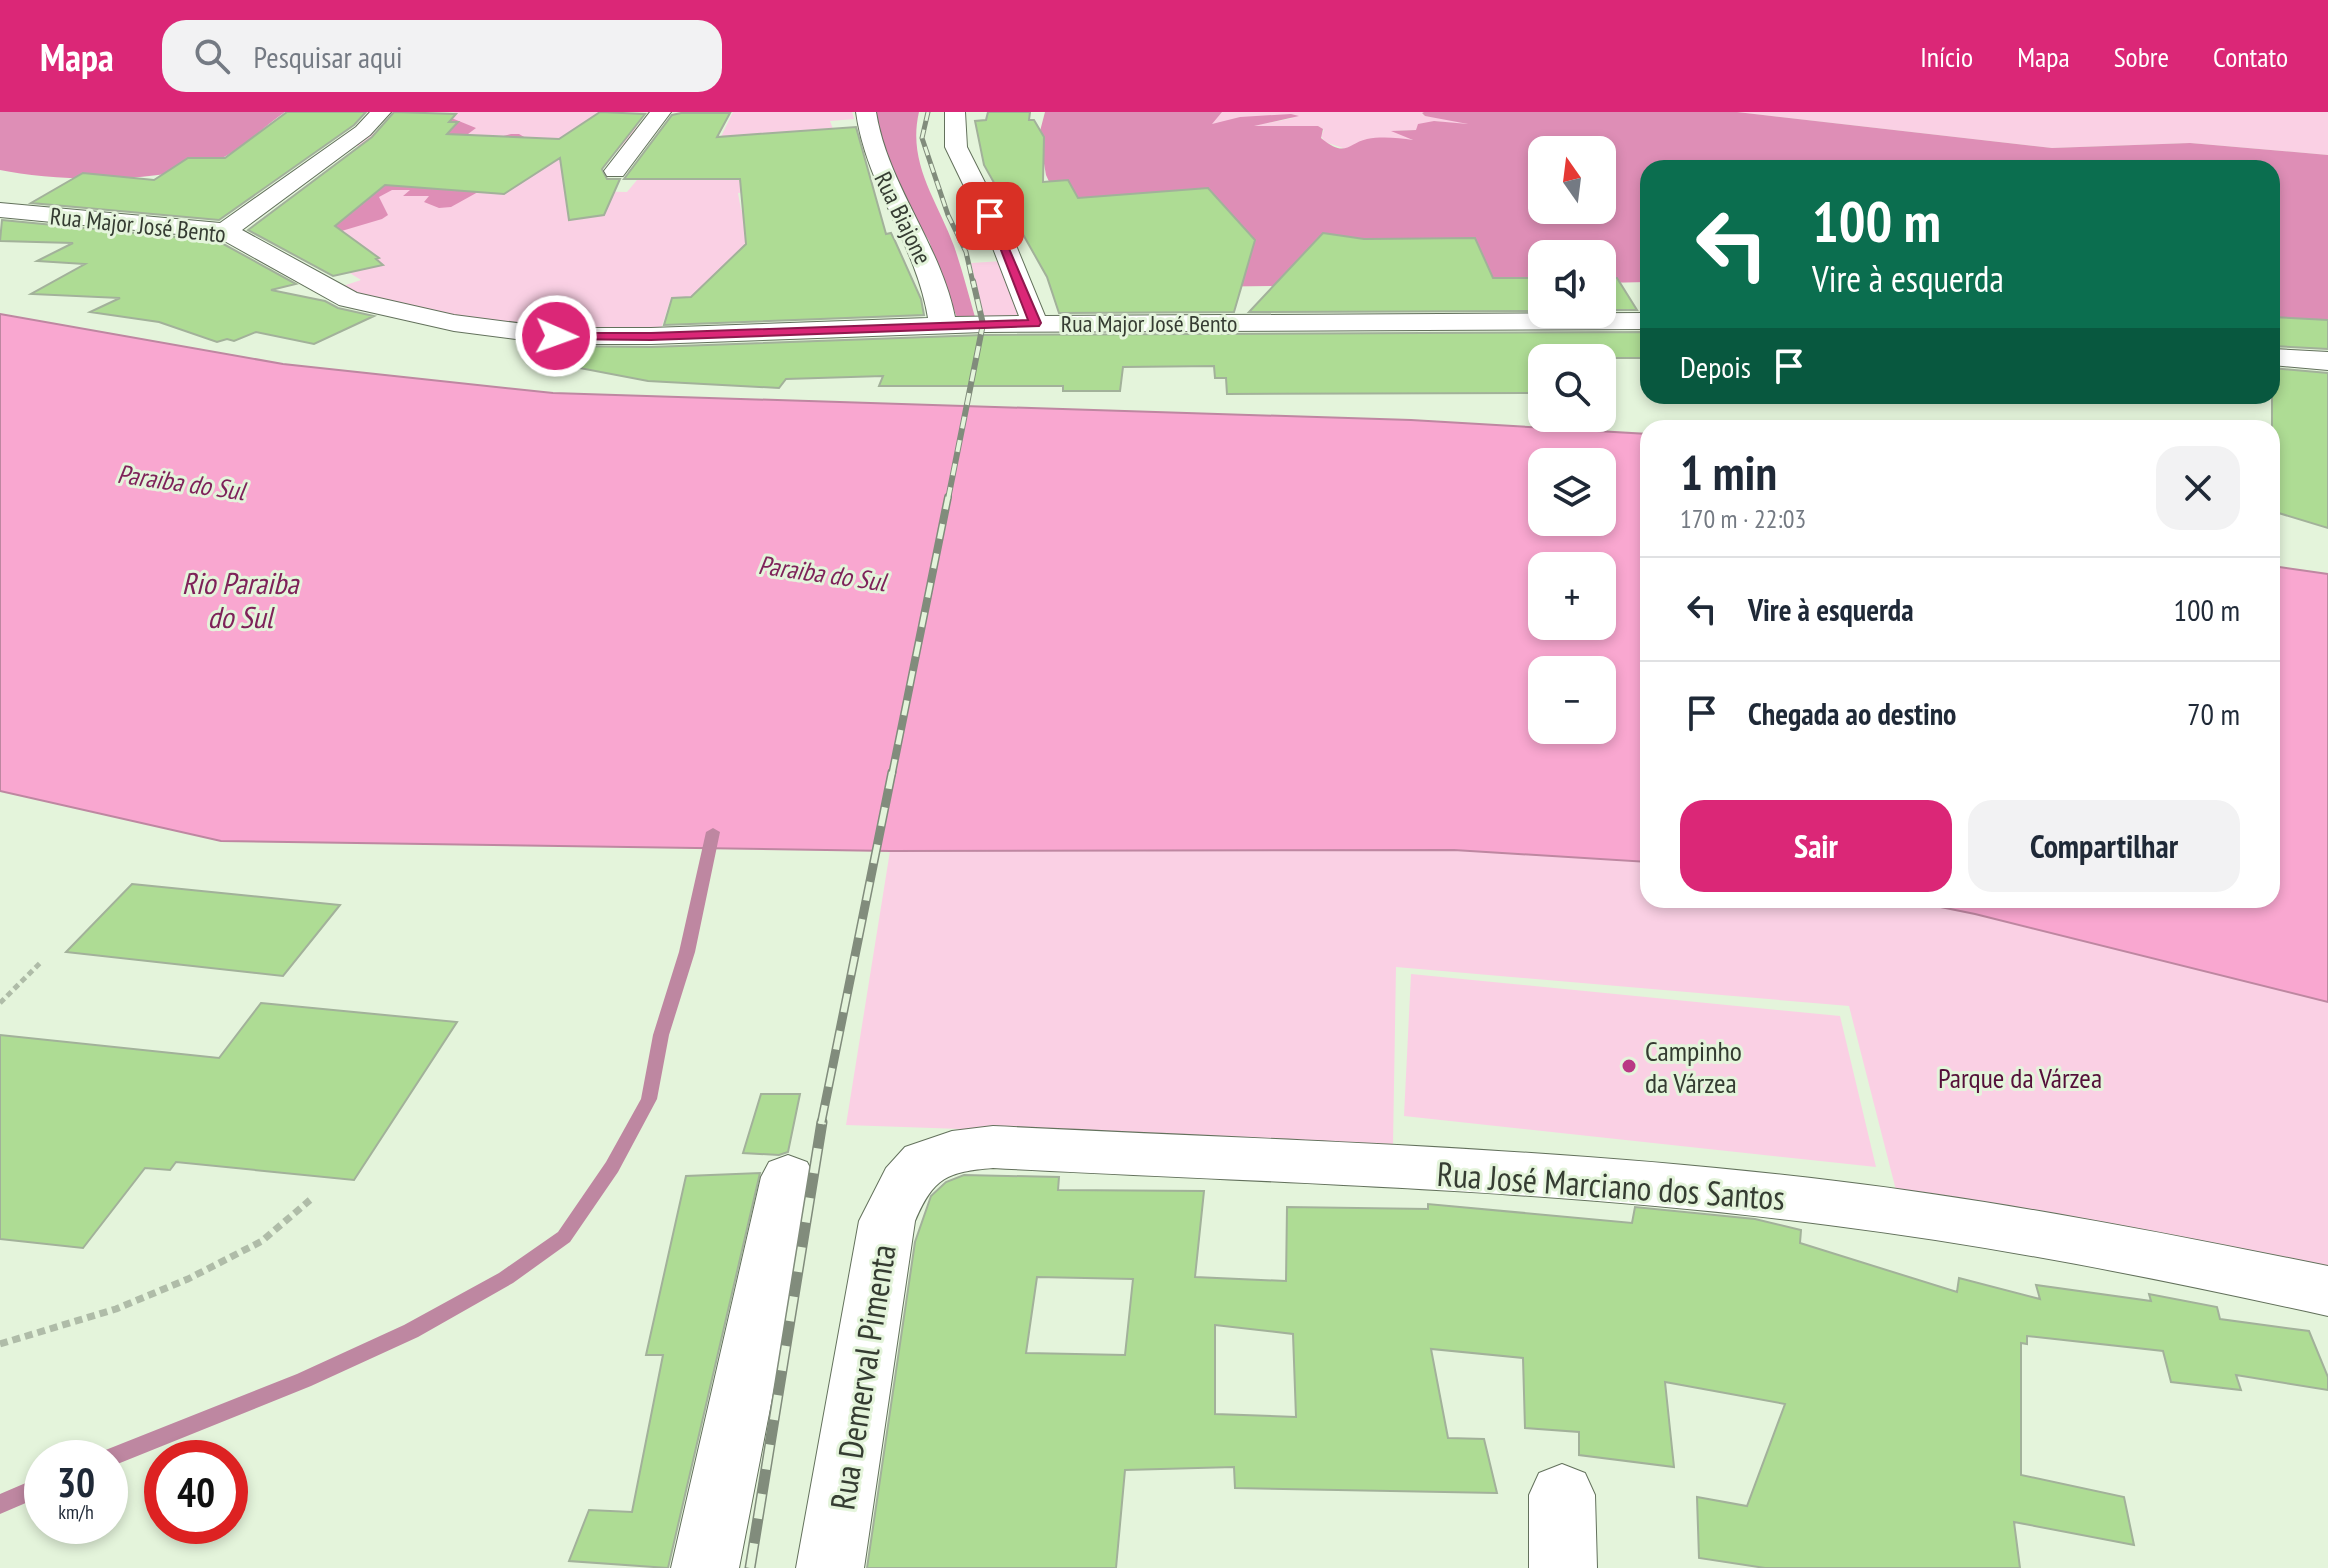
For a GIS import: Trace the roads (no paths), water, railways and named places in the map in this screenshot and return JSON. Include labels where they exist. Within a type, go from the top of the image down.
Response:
[{"type":"street","points":[[225,231],[363,131],[381,112]]},
{"type":"street","points":[[615,171],[661,112]]},
{"type":"street","name":"Rua Biajone","points":[[866,112],[870,145],[878,168],[921,249],[943,324]]},
{"type":"street","points":[[955,112],[956,147],[1001,238],[1035,323]]},
{"type":"street","name":"Rua Major José Bento","points":[[0,210],[225,231],[348,299],[410,315],[512,332],[621,337],[943,324],[1640,321]]},
{"type":"street","points":[[2280,358],[2328,361]]},
{"type":"street","name":"Rua José Marciano dos Santos","points":[[901,1187],[913,1169],[934,1155],[960,1149],[993,1147],[1544,1178],[1761,1195],[1900,1212],[2145,1252],[2328,1291]]},
{"type":"street","points":[[705,1568],[788,1177]]},
{"type":"street","name":"Rua Demerval Pimenta","points":[[830,1568],[887,1221],[901,1187]]},
{"type":"street","points":[[1562,1495],[1563,1568]]},
{"type":"water","name":"Rio Paraiba do Sul","points":[[0,314],[283,364],[553,393],[1411,420],[1528,427],[1528,432],[1640,434],[1640,862],[1454,850],[890,851],[221,841],[0,791]]},
{"type":"water","points":[[2280,567],[2328,574],[2328,1002],[1945,908],[2280,908]]},
{"type":"waterway","points":[[128,1451],[304,1380],[411,1331],[506,1278],[564,1237],[612,1167],[649,1099],[661,1035],[687,952],[713,832]]},
{"type":"waterway","points":[[0,1504],[24,1494]]},
{"type":"railway","points":[[928,112],[922,138],[948,215],[966,252],[973,283]]},
{"type":"railway","points":[[948,499],[983,324],[973,281]]},
{"type":"railway","points":[[892,774],[948,497]]},
{"type":"railway","points":[[821,1124],[892,772]]},
{"type":"railway","points":[[750,1568],[822,1122]]},
{"type":"place","name":"Campinho da Várzea","points":[[1629,1066]]},
{"type":"water label","name":"Paraiba do Sul","points":[[181,482]]},
{"type":"water label","name":"Paraiba do Sul","points":[[822,573]]},
{"type":"park label","name":"Parque da Várzea","points":[[2020,1077]]}]
